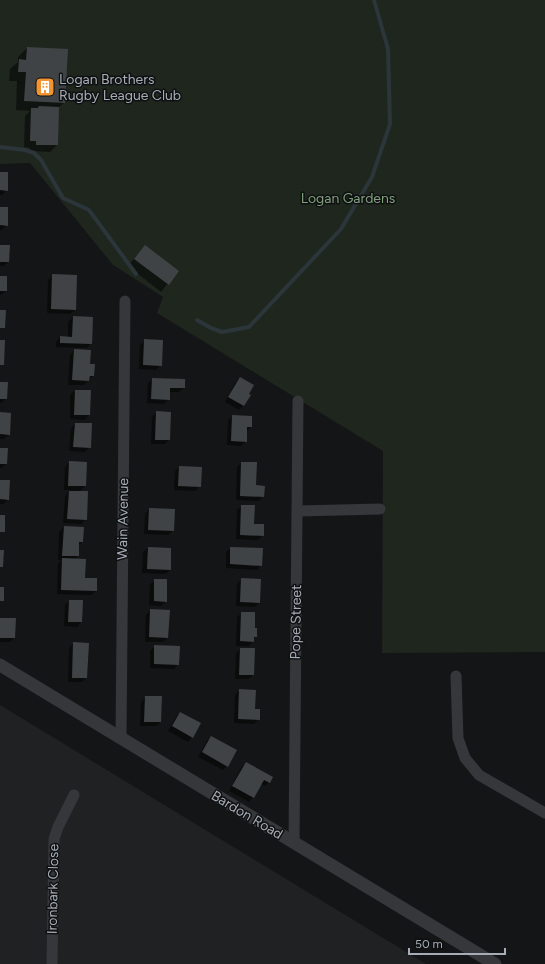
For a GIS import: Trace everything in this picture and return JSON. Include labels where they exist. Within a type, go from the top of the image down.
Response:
[{"type":"street","name":"Wain Avenue","points":[[121,738],[125,301]]},
{"type":"street","name":"Pope Street","points":[[294,844],[298,400]]},
{"type":"street","points":[[298,511],[380,510]]},
{"type":"street","name":"Bardon Road","points":[[0,664],[294,844],[495,964]]},
{"type":"street","points":[[456,676],[458,738],[465,758],[479,775],[545,814]]},
{"type":"street","name":"Ironbark Close","points":[[52,964],[52,851],[58,827],[74,795]]},
{"type":"shaded area","points":[[0,705],[426,964],[0,964]]},
{"type":"green space","name":"Logan Gardens","points":[[0,0],[545,0],[545,652],[382,653],[383,451],[157,313],[163,297],[113,265],[30,163],[0,164]]},
{"type":"building","name":"Logan Brothers Rugby League Club","points":[[27,47],[68,49],[65,103],[24,101],[26,72],[18,72],[19,59],[26,60]]},
{"type":"building","points":[[39,106],[59,107],[58,145],[36,145],[36,141],[30,141],[31,108],[38,108]]},
{"type":"building","points":[[0,172],[8,172],[8,191],[0,190]]},
{"type":"building","points":[[0,207],[8,207],[8,226],[0,225]]},
{"type":"building","points":[[0,245],[10,245],[9,262],[0,262]]},
{"type":"building","points":[[145,245],[179,271],[169,285],[134,259]]},
{"type":"building","points":[[52,274],[77,275],[76,310],[51,309]]},
{"type":"building","points":[[0,276],[7,276],[7,291],[0,291]]},
{"type":"building","points":[[0,310],[6,310],[5,328],[0,328]]},
{"type":"building","points":[[73,316],[93,317],[92,344],[60,343],[60,336],[72,337]]},
{"type":"building","points":[[144,339],[163,340],[162,366],[143,365]]},
{"type":"building","points":[[0,340],[5,340],[4,365],[0,365]]},
{"type":"building","points":[[74,349],[91,350],[90,364],[95,364],[94,376],[90,376],[89,381],[72,380]]},
{"type":"building","points":[[240,377],[254,385],[249,394],[251,395],[244,406],[228,397]]},
{"type":"building","points":[[152,378],[185,379],[185,388],[170,388],[170,400],[151,399]]},
{"type":"building","points":[[0,382],[8,382],[7,399],[0,399]]},
{"type":"building","points":[[75,390],[91,390],[90,415],[74,415]]},
{"type":"building","points":[[156,411],[171,412],[170,440],[155,440]]},
{"type":"building","points":[[0,412],[11,413],[10,435],[0,434]]},
{"type":"building","points":[[232,415],[252,416],[252,427],[247,427],[247,442],[231,441]]},
{"type":"building","points":[[75,423],[92,423],[91,448],[73,447]]},
{"type":"building","points":[[0,448],[8,448],[7,464],[0,464]]},
{"type":"building","points":[[69,461],[87,462],[86,486],[68,486]]},
{"type":"building","points":[[241,462],[257,462],[256,485],[265,486],[264,497],[240,496]]},
{"type":"building","points":[[179,466],[202,467],[201,487],[178,486]]},
{"type":"building","points":[[0,480],[10,480],[9,500],[0,499]]},
{"type":"building","points":[[69,491],[88,491],[87,520],[67,519]]},
{"type":"building","points":[[241,505],[255,505],[254,524],[264,524],[264,536],[240,535]]},
{"type":"building","points":[[149,508],[175,509],[174,531],[148,530]]},
{"type":"building","points":[[0,515],[5,515],[5,532],[0,532]]},
{"type":"building","points":[[64,526],[84,527],[83,542],[79,542],[79,556],[62,556]]},
{"type":"building","points":[[148,547],[171,548],[171,570],[147,569]]},
{"type":"building","points":[[230,547],[263,548],[262,566],[230,564]]},
{"type":"building","points":[[0,550],[4,550],[3,567],[0,567]]},
{"type":"building","points":[[62,558],[86,559],[85,578],[97,578],[97,591],[61,590]]},
{"type":"building","points":[[241,578],[261,579],[260,603],[240,602]]},
{"type":"building","points":[[154,579],[167,579],[167,602],[154,601]]},
{"type":"building","points":[[0,587],[4,587],[4,601],[0,601]]},
{"type":"building","points":[[69,600],[83,600],[82,622],[68,622]]},
{"type":"building","points":[[150,609],[170,610],[168,638],[149,637]]},
{"type":"building","points":[[241,612],[255,612],[255,628],[257,628],[257,637],[254,637],[254,642],[240,641]]},
{"type":"building","points":[[0,618],[16,618],[15,638],[0,638]]},
{"type":"building","points":[[73,642],[89,643],[87,678],[72,678]]},
{"type":"building","points":[[154,645],[180,646],[179,665],[154,664]]},
{"type":"building","points":[[240,648],[255,648],[254,675],[239,675]]},
{"type":"building","points":[[239,689],[256,690],[255,709],[260,709],[260,720],[238,719]]},
{"type":"building","points":[[145,696],[162,696],[161,722],[144,722]]},
{"type":"building","points":[[180,712],[201,723],[193,738],[172,726]]},
{"type":"building","points":[[211,736],[237,750],[228,767],[202,752]]},
{"type":"building","points":[[246,762],[273,777],[270,783],[264,780],[254,798],[232,786]]},
{"type":"waterway","points":[[197,320],[222,332],[249,327],[341,229],[372,177],[390,124],[388,49],[374,0]]},
{"type":"waterway","points":[[0,147],[25,150],[34,153],[41,160],[63,198],[89,210],[136,274]]},
{"type":"place","name":"Logan Brothers Rugby League Club","points":[[45,87]]}]
